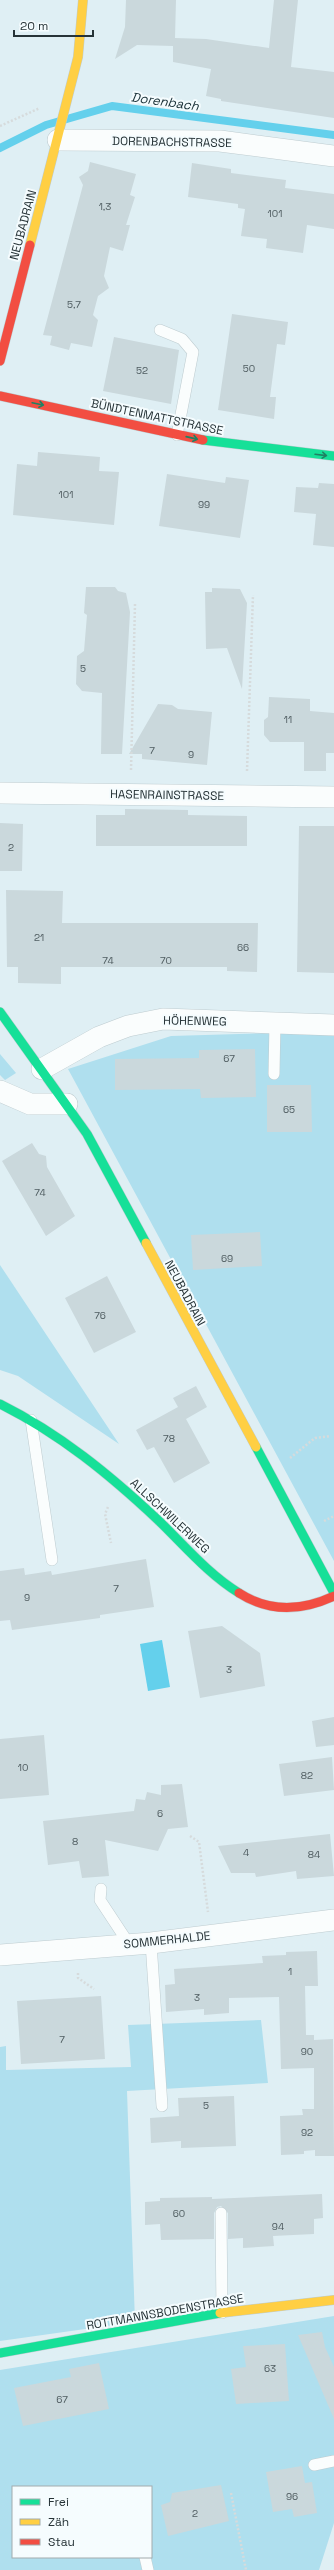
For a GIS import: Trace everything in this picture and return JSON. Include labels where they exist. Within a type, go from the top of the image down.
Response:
[{"type":"street","name":"NEUBADRAIN","points":[[0,361],[2,346],[58,140],[78,57],[83,0]]},
{"type":"street","name":"DORENBACHSTRASSE","points":[[58,140],[220,141],[334,156]]},
{"type":"street","name":"BÜNDTENMATTSTRASSE","points":[[0,396],[201,440],[334,456]]},
{"type":"street","name":"HASENRAINSTRASSE","points":[[0,792],[334,797]]},
{"type":"street","name":"NEUBADRAIN","points":[[0,1012],[42,1068],[87,1134],[334,1594]]},
{"type":"street","name":"HÖHENWEG","points":[[42,1068],[99,1037],[128,1026],[164,1019],[334,1025]]},
{"type":"street","points":[[0,1091],[30,1104],[67,1104]]},
{"type":"street","name":"ALLSCHWILERWEG","points":[[0,1404],[31,1418],[91,1458],[222,1582],[255,1602],[285,1610],[297,1609],[322,1602],[334,1594]]},
{"type":"street","name":"SOMMERHALDE","points":[[0,1955],[210,1936],[334,1920]]},
{"type":"street","name":"ROTTMANNSBODENSTRASSE","points":[[0,2353],[222,2313],[334,2300]]},
{"type":"lane","points":[[160,330],[182,339],[193,352],[177,435]]},
{"type":"lane","points":[[274,1023],[274,1074]]},
{"type":"lane","points":[[31,1418],[52,1560]]},
{"type":"lane","points":[[101,1889],[100,1900],[129,1944]]},
{"type":"lane","points":[[151,1942],[162,2106]]},
{"type":"lane","points":[[221,2213],[222,2313]]},
{"type":"lane","points":[[314,2465],[334,2461]]},
{"type":"lane","points":[[146,2558],[148,2570]]},
{"type":"path","points":[[0,126],[46,106]]},
{"type":"path","points":[[247,796],[247,736],[253,595]]},
{"type":"path","points":[[131,794],[135,604]]},
{"type":"path","points":[[269,1474],[315,1438],[331,1436]]},
{"type":"path","points":[[111,1543],[105,1514],[120,1485]]},
{"type":"path","points":[[190,1836],[199,1842],[210,1936]]},
{"type":"path","points":[[231,2493],[246,2570]]},
{"type":"shaded area","points":[[334,1031],[334,1561],[68,1069],[171,1036]]},
{"type":"shaded area","points":[[0,1054],[16,1073],[5,1080],[0,1075]]},
{"type":"shaded area","points":[[0,1265],[119,1444],[18,1376],[0,1370]]},
{"type":"shaded area","points":[[261,2020],[268,2083],[127,2091],[135,2322],[0,2341],[0,2047],[6,2046],[6,2070],[131,2067],[128,2025]]},
{"type":"shaded area","points":[[334,2316],[334,2523],[319,2570],[0,2570],[0,2370]]},
{"type":"water","points":[[162,1640],[170,1687],[148,1691],[140,1644]]},
{"type":"building","points":[[126,0],[176,0],[175,38],[206,39],[269,48],[274,0],[298,0],[291,67],[334,72],[334,118],[221,101],[221,99],[206,96],[211,69],[173,62],[173,46],[137,45],[115,59],[125,27]]},
{"type":"building","points":[[90,162],[136,174],[130,195],[135,197],[126,225],[130,225],[123,251],[110,247],[104,276],[109,288],[98,296],[93,315],[98,320],[92,347],[71,343],[69,350],[50,345],[52,336],[43,335],[83,185],[79,177],[88,171]]},
{"type":"building","points":[[192,163],[231,169],[231,173],[286,180],[285,188],[334,194],[334,229],[307,225],[303,253],[266,248],[267,239],[241,236],[245,209],[238,208],[238,204],[188,197]]},
{"type":"building","points":[[232,314],[288,322],[285,345],[277,344],[270,397],[276,397],[274,419],[218,410]]},
{"type":"building","points":[[114,337],[179,350],[171,404],[103,391]]},
{"type":"building","points":[[38,452],[100,457],[99,471],[119,472],[114,525],[13,515],[17,464],[37,466]]},
{"type":"building","points":[[167,474],[225,483],[226,477],[249,480],[240,538],[159,526]]},
{"type":"building","points":[[319,483],[334,484],[334,547],[313,545],[316,514],[294,512],[296,487],[318,488]]},
{"type":"building","points":[[86,587],[115,587],[118,591],[126,593],[130,612],[122,754],[101,754],[102,693],[82,691],[76,684],[77,656],[84,651],[87,615],[84,613]]},
{"type":"building","points":[[212,588],[240,589],[247,603],[242,689],[227,648],[206,649],[205,592],[212,592]]},
{"type":"building","points":[[269,697],[310,699],[310,711],[334,713],[334,753],[326,753],[326,771],[304,771],[304,742],[270,742],[264,735],[264,720],[268,717]]},
{"type":"building","points":[[158,704],[172,705],[178,709],[212,712],[207,765],[142,759],[142,754],[129,754]]},
{"type":"building","points":[[125,809],[188,810],[188,815],[247,816],[247,846],[96,846],[96,815],[125,815]]},
{"type":"building","points":[[0,823],[23,824],[22,871],[0,871]]},
{"type":"building","points":[[299,826],[334,826],[334,973],[297,972]]},
{"type":"building","points":[[6,890],[63,891],[62,923],[258,923],[257,972],[227,971],[227,967],[61,967],[61,984],[18,983],[18,967],[7,967]]},
{"type":"building","points":[[255,1049],[256,1097],[201,1098],[200,1089],[115,1090],[115,1059],[199,1058],[199,1050]]},
{"type":"building","points":[[267,1085],[311,1085],[312,1132],[267,1132]]},
{"type":"building","points":[[32,1143],[39,1154],[46,1156],[47,1167],[75,1216],[46,1236],[2,1161]]},
{"type":"building","points":[[260,1232],[262,1266],[193,1270],[191,1235]]},
{"type":"building","points":[[107,1276],[136,1332],[94,1353],[65,1298]]},
{"type":"building","points":[[196,1386],[207,1407],[186,1419],[210,1463],[174,1483],[154,1447],[147,1450],[136,1430],[178,1407],[173,1398]]},
{"type":"building","points":[[146,1559],[154,1607],[100,1615],[100,1618],[12,1630],[10,1620],[0,1621],[0,1571],[24,1568],[25,1575],[51,1571],[52,1575]]},
{"type":"building","points":[[222,1626],[260,1653],[265,1686],[200,1698],[188,1631]]},
{"type":"building","points":[[334,1717],[334,1745],[316,1747],[312,1721]]},
{"type":"building","points":[[44,1735],[49,1795],[0,1799],[0,1739]]},
{"type":"building","points":[[332,1757],[334,1790],[284,1796],[279,1764]]},
{"type":"building","points":[[182,1784],[188,1827],[168,1829],[158,1851],[105,1840],[109,1876],[82,1878],[79,1861],[48,1865],[43,1821],[134,1811],[136,1799],[145,1800],[147,1792],[161,1795],[161,1785]]},
{"type":"building","points":[[330,1834],[334,1876],[297,1879],[296,1871],[256,1877],[255,1873],[231,1873],[218,1846]]},
{"type":"building","points":[[317,1951],[318,1986],[305,1986],[306,2035],[314,2035],[314,2040],[333,2039],[334,2156],[315,2156],[315,2150],[304,2151],[304,2154],[281,2155],[280,2116],[303,2115],[302,2109],[314,2109],[314,2068],[281,2069],[279,1997],[229,1998],[229,2013],[204,2015],[204,2009],[166,2012],[165,1985],[175,1984],[174,1969],[263,1963],[262,1956],[286,1955],[286,1952]]},
{"type":"building","points":[[101,1996],[105,2059],[21,2064],[17,2001]]},
{"type":"building","points":[[234,2096],[236,2146],[181,2148],[181,2141],[151,2143],[150,2118],[179,2116],[178,2098]]},
{"type":"building","points":[[322,2194],[323,2218],[314,2219],[314,2234],[273,2236],[274,2246],[243,2248],[243,2238],[228,2239],[228,2213],[221,2206],[217,2207],[214,2213],[214,2239],[161,2240],[160,2224],[145,2225],[145,2202],[160,2201],[160,2198],[212,2197],[212,2199]]},
{"type":"building","points":[[322,2332],[325,2347],[334,2367],[334,2419],[298,2335]]},
{"type":"building","points":[[285,2344],[289,2401],[236,2404],[231,2369],[246,2367],[243,2346]]},
{"type":"building","points":[[99,2363],[109,2409],[23,2426],[14,2388],[71,2377],[69,2369]]},
{"type":"building","points":[[302,2466],[305,2483],[312,2482],[317,2513],[294,2517],[292,2509],[273,2512],[266,2472]]},
{"type":"building","points":[[221,2485],[229,2521],[168,2536],[161,2505],[170,2502],[172,2493]]},
{"type":"waterway","name":"Dorenbach","points":[[0,148],[46,125],[112,106],[334,135]]},
{"type":"traffic: fast","points":[[203,440],[334,456]]},
{"type":"traffic: fast","points":[[0,1012],[87,1134],[146,1243]]},
{"type":"traffic: fast","points":[[0,1404],[43,1428],[102,1471],[158,1520],[217,1577],[239,1593]]},
{"type":"traffic: fast","points":[[256,1447],[334,1593]]},
{"type":"traffic: fast","points":[[0,2353],[220,2313]]},
{"type":"traffic: slow","points":[[30,245],[78,57],[83,0]]},
{"type":"traffic: slow","points":[[146,1243],[256,1447]]},
{"type":"traffic: slow","points":[[220,2313],[334,2300]]},
{"type":"traffic: jam","points":[[0,361],[30,245]]},
{"type":"traffic: jam","points":[[0,396],[203,440]]},
{"type":"traffic: jam","points":[[239,1593],[262,1604],[286,1608],[310,1605],[334,1596]]}]
